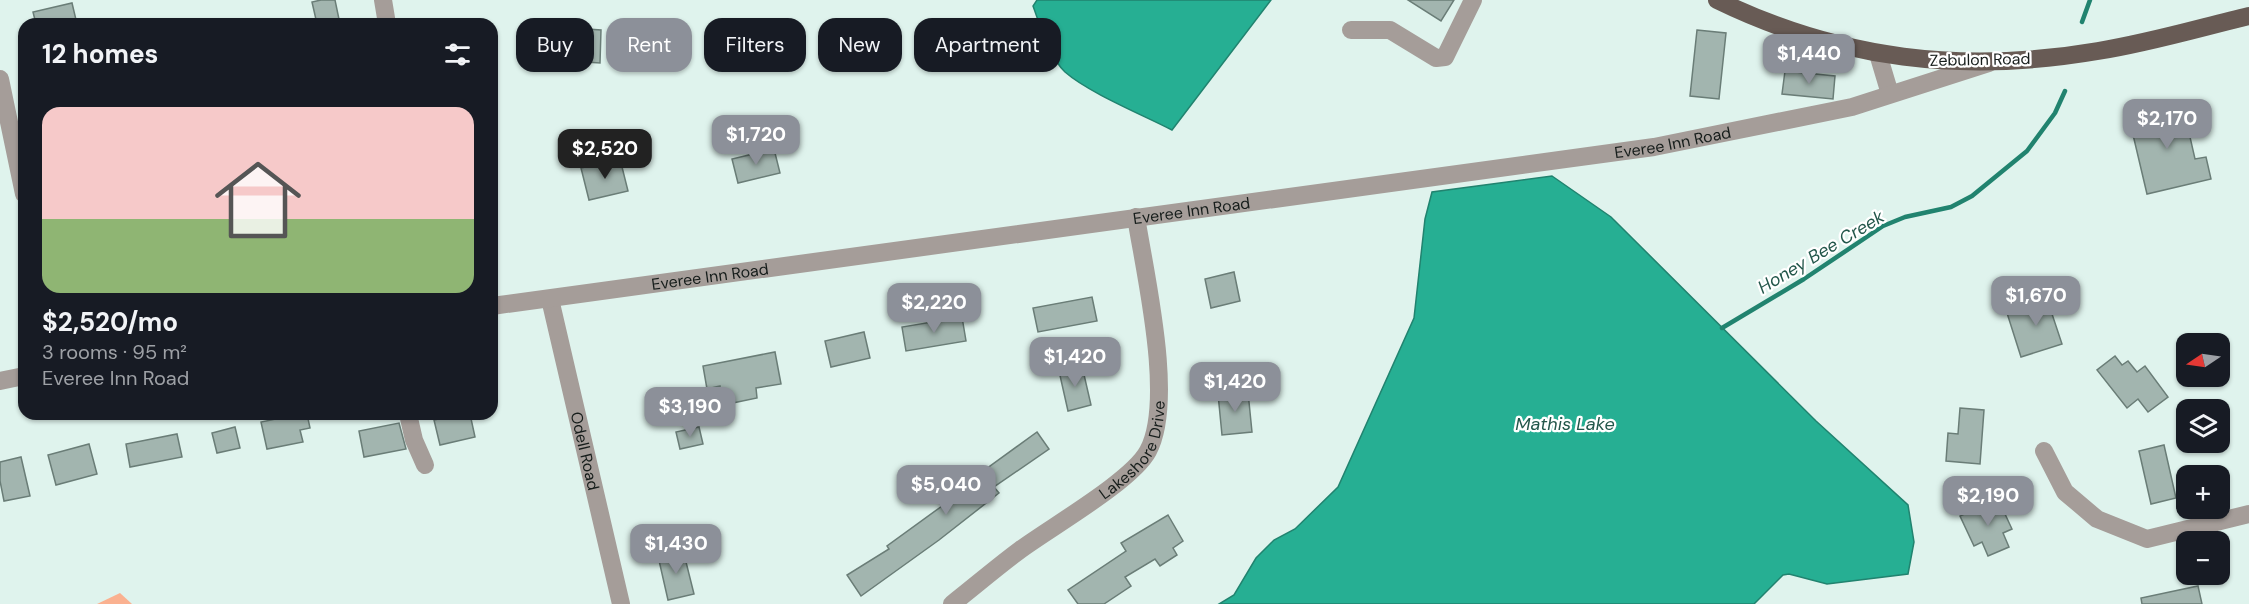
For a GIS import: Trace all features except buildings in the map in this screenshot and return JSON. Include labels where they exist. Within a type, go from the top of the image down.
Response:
[{"type":"main road","name":"Zebulon Road","points":[[1717,0],[1809,38],[1878,54],[1936,61],[1994,61],[2099,51],[2249,16]]},
{"type":"street","points":[[383,0],[386,18]]},
{"type":"street","points":[[1351,30],[1389,30],[1436,58],[1445,57],[1473,0]]},
{"type":"street","points":[[1878,54],[1890,94]]},
{"type":"street","name":"Everee Inn Road","points":[[498,305],[1654,147],[1851,107],[1994,61]]},
{"type":"street","points":[[0,79],[18,165]]},
{"type":"street","name":"Lakeshore Drive","points":[[952,604],[1019,550],[1133,471],[1149,450],[1158,414],[1158,352],[1136,218]]},
{"type":"street","name":"Odell Road","points":[[550,299],[621,604]]},
{"type":"street","points":[[0,381],[18,377]]},
{"type":"street","points":[[409,420],[414,440],[425,465]]},
{"type":"street","points":[[2044,451],[2065,492],[2097,519],[2147,539],[2249,514]]},
{"type":"shaded area","points":[[120,593],[132,604],[97,604]]},
{"type":"water","points":[[1037,0],[1271,0],[1172,130],[1102,96],[1065,72],[1061,67],[1061,18],[1037,18],[1033,6]]},
{"type":"water","name":"Mathis Lake","points":[[1552,176],[1611,217],[1816,421],[1908,505],[1914,542],[1908,574],[1827,584],[1789,574],[1783,575],[1754,604],[1219,604],[1234,595],[1256,558],[1274,540],[1295,529],[1338,487],[1414,318],[1425,219],[1432,192]]},
{"type":"waterway","name":"Honey Bee Creek","points":[[2082,22],[2090,0]]},
{"type":"waterway","name":"Honey Bee Creek","points":[[1722,328],[1804,279],[1883,226],[1905,217],[1951,207],[1972,196],[2027,151],[2055,113],[2065,91]]}]
